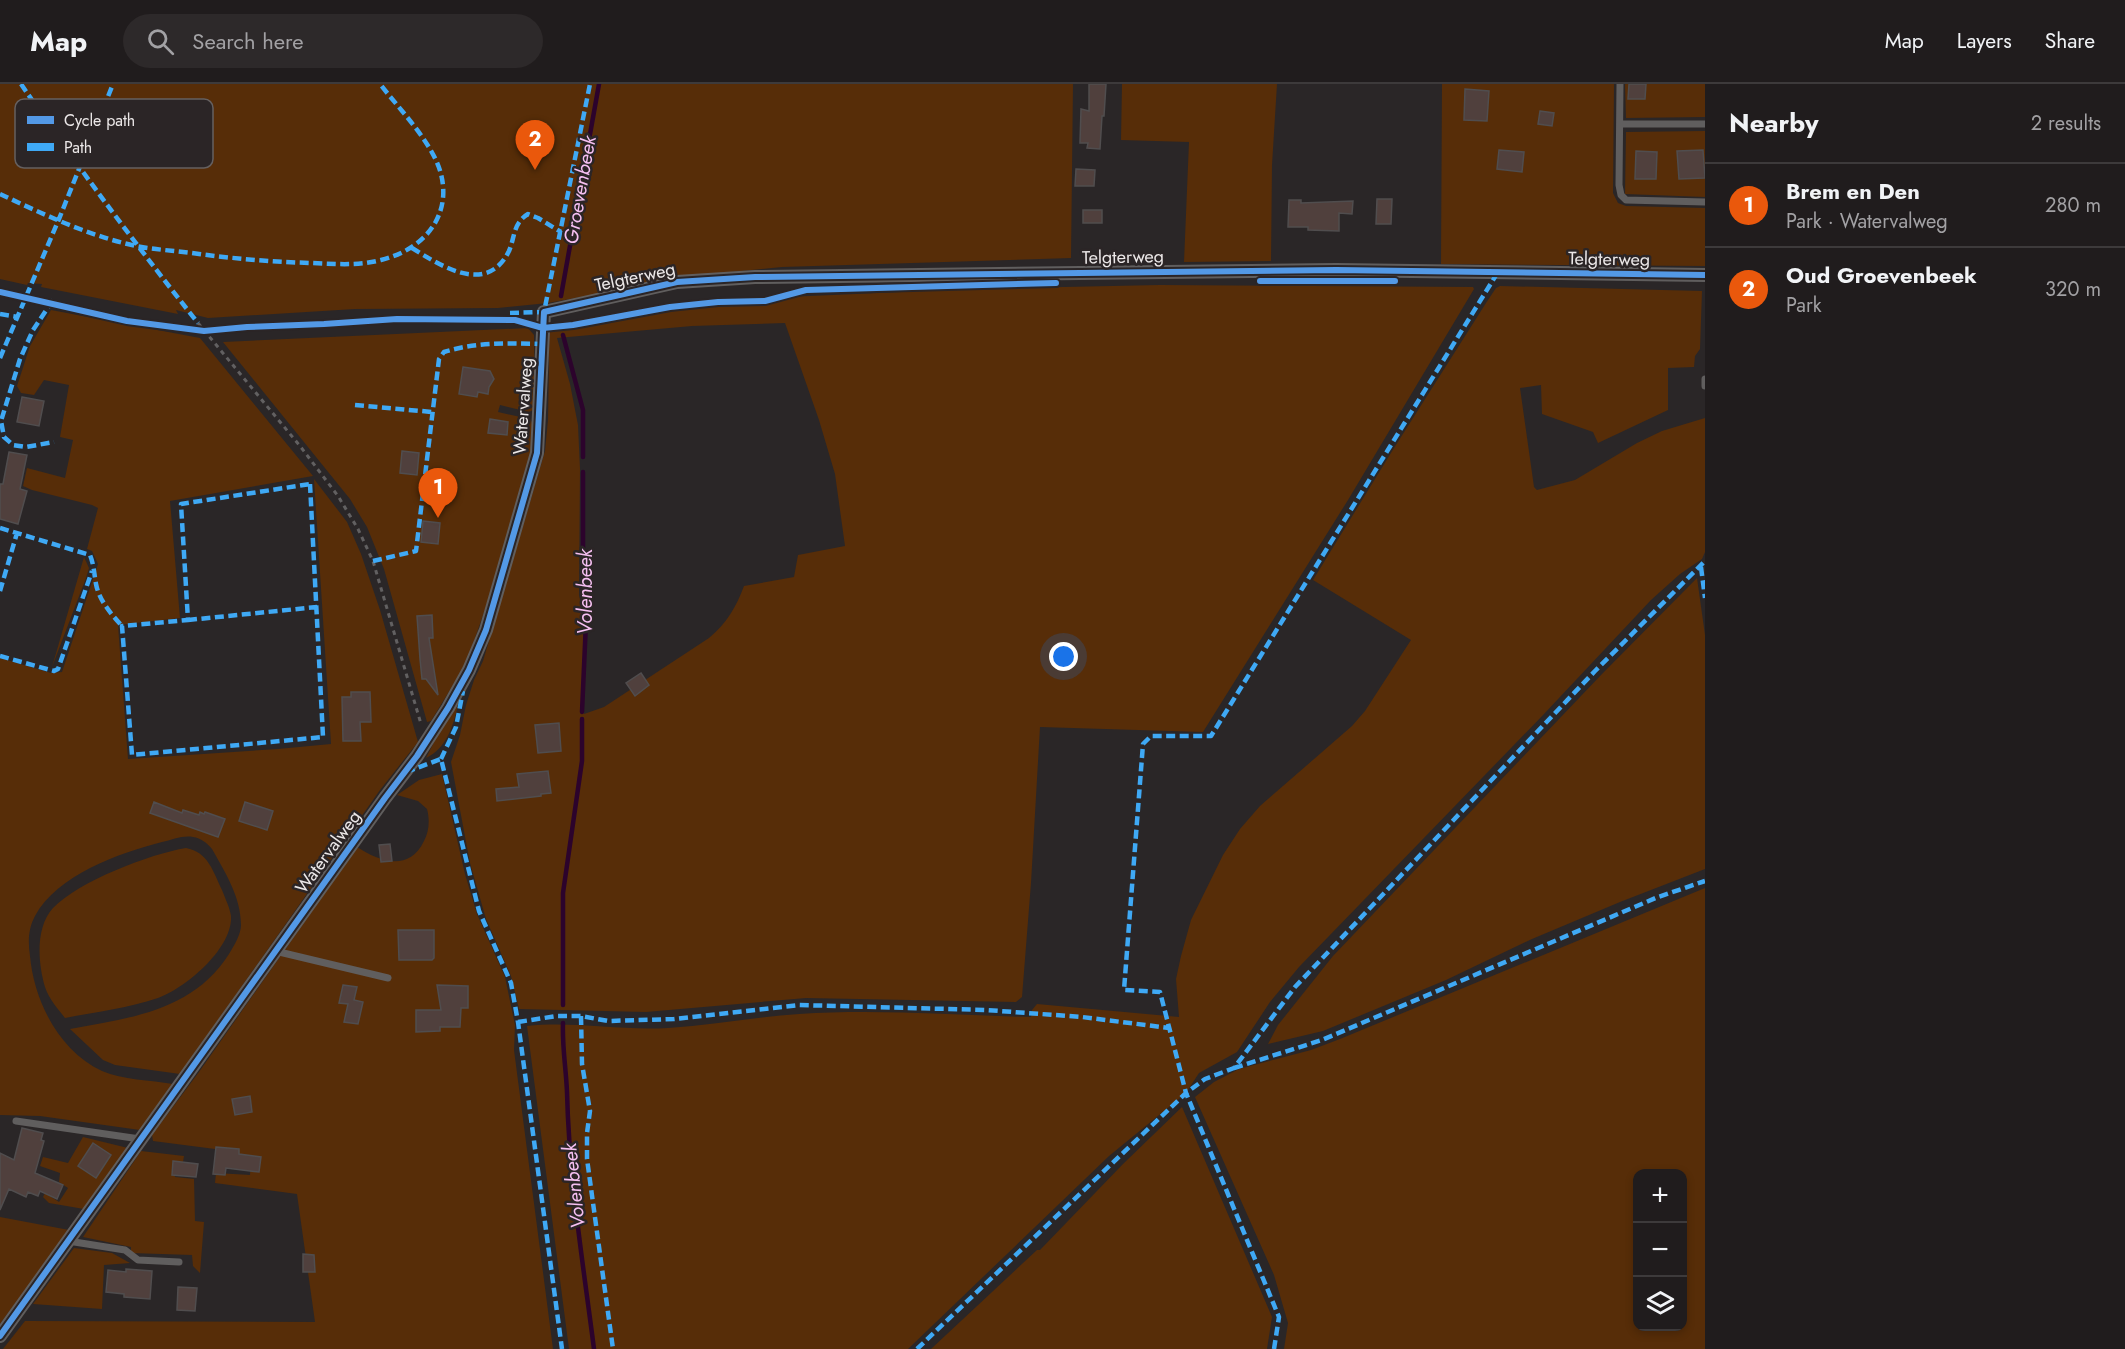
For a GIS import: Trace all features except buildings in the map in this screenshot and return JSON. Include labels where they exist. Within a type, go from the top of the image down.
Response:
[{"type":"street","name":"Telgterweg","points":[[544,312],[677,282],[755,277],[1336,270],[1705,275]]},
{"type":"street","name":"Watervalweg","points":[[0,1336],[426,743],[466,677],[486,630],[537,453],[544,312]]},
{"type":"lane","points":[[1620,84],[1619,185],[1621,195],[1626,200],[1705,202]]},
{"type":"lane","points":[[1620,124],[1705,124]]},
{"type":"lane","points":[[1705,379],[1705,386]]},
{"type":"lane","points":[[275,951],[388,978]]},
{"type":"lane","points":[[16,1121],[140,1139]]},
{"type":"lane","points":[[68,1241],[125,1250],[138,1260],[179,1262]]},
{"type":"path","points":[[198,323],[300,446],[338,496],[358,529],[373,561],[426,743]]},
{"type":"path","points":[[194,330],[212,330]]},
{"type":"shaded area","points":[[0,84],[1073,84],[1071,258],[782,267],[701,275],[548,303],[498,308],[355,309],[208,318],[176,310],[178,314],[41,287],[42,284],[28,283],[27,285],[0,279]]},
{"type":"shaded area","points":[[1122,84],[1277,84],[1272,165],[1271,261],[1184,262],[1189,142],[1121,140]]},
{"type":"shaded area","points":[[1442,84],[1614,84],[1613,193],[1618,203],[1626,206],[1705,208],[1705,266],[1441,264]]},
{"type":"shaded area","points":[[1625,84],[1705,84],[1705,117],[1626,118]]},
{"type":"shaded area","points":[[1705,131],[1705,197],[1625,194],[1626,132]]},
{"type":"shaded area","points":[[1160,285],[1473,287],[1474,289],[1348,500],[1203,732],[1040,727],[1022,997],[1016,1002],[806,998],[646,1012],[519,1009],[511,976],[486,919],[470,863],[451,762],[460,735],[466,705],[483,661],[545,451],[548,420],[547,337],[551,331],[705,305],[787,297],[970,289]],"holes":[[[785,323],[835,474],[845,546],[798,555],[794,577],[744,586],[730,614],[709,638],[604,707],[584,714],[583,618],[579,594],[578,425],[570,384],[557,338],[692,326]]]},
{"type":"shaded area","points":[[1500,286],[1702,291],[1700,349],[1695,356],[1694,367],[1668,368],[1668,410],[1598,443],[1593,432],[1542,414],[1541,385],[1520,388],[1534,487],[1537,490],[1575,480],[1637,443],[1662,431],[1705,418],[1705,552],[1702,559],[1680,574],[1651,600],[1299,967],[1270,1002],[1237,1052],[1199,1073],[1186,1093],[1109,1156],[908,1349],[569,1349],[527,1026],[668,1028],[783,1015],[857,1012],[1031,1017],[1032,1010],[1037,1004],[1179,1017],[1176,979],[1181,956],[1191,920],[1223,855],[1240,829],[1260,806],[1352,726],[1365,711],[1411,640],[1313,580],[1486,303],[1496,288]]},
{"type":"shaded area","points":[[51,310],[200,338],[313,476],[170,501],[180,618],[118,625],[128,759],[331,744],[314,479],[347,522],[361,554],[380,610],[418,742],[380,790],[180,1074],[115,1065],[103,1060],[70,1029],[115,1021],[158,1009],[179,1000],[214,973],[229,954],[241,929],[240,915],[227,876],[212,849],[201,840],[189,837],[127,852],[74,877],[45,902],[31,926],[29,951],[32,973],[43,1007],[61,1038],[73,1051],[102,1071],[128,1078],[173,1084],[140,1130],[40,1116],[0,1115],[0,658],[51,673],[62,672],[98,564],[92,551],[87,549],[98,508],[23,486],[27,468],[65,478],[73,440],[60,437],[69,385],[44,380],[34,395],[21,393],[17,386],[30,346]]},
{"type":"shaded area","points":[[528,328],[534,335],[535,409],[529,412],[500,405],[498,412],[530,419],[533,424],[532,453],[489,598],[466,664],[431,721],[427,722],[384,569],[367,527],[350,499],[223,342]]},
{"type":"shaded area","points":[[84,557],[89,568],[52,667]]},
{"type":"shaded area","points":[[1697,578],[1705,635],[1705,869],[1532,939],[1446,980],[1323,1031],[1268,1044],[1278,1025],[1333,956],[1601,675]]},
{"type":"shaded area","points":[[458,705],[448,736],[433,754],[426,758],[437,736]]},
{"type":"shaded area","points":[[442,774],[465,874],[477,914],[505,977],[515,1025],[514,1050],[553,1349],[3,1349],[25,1321],[315,1322],[297,1194],[215,1183],[216,1173],[250,1175],[251,1159],[216,1157],[215,1149],[153,1141],[152,1135],[357,847],[375,857],[394,861],[410,857],[418,851],[428,830],[427,809],[418,801],[397,795],[419,780]]},
{"type":"shaded area","points":[[186,848],[200,854],[209,863],[230,910],[230,928],[216,953],[194,976],[158,998],[65,1018],[47,991],[41,967],[41,935],[47,916],[65,898],[97,879],[154,856]]},
{"type":"shaded area","points":[[1705,888],[1705,1349],[1284,1349],[1288,1323],[1274,1275],[1195,1097],[1214,1082],[1239,1069],[1311,1050]]},
{"type":"shaded area","points":[[1182,1107],[1272,1317],[1267,1349],[931,1349],[1037,1250],[1040,1250]]},
{"type":"shaded area","points":[[83,1137],[128,1148],[84,1209],[49,1203],[43,1197],[45,1193],[59,1202],[68,1188],[59,1182],[60,1173],[40,1166],[43,1157],[68,1163]]},
{"type":"shaded area","points":[[141,1151],[184,1156],[183,1162],[174,1162],[175,1177],[194,1179],[195,1221],[204,1222],[200,1273],[193,1266],[192,1255],[131,1253],[131,1247],[83,1237]]},
{"type":"shaded area","points":[[0,1217],[69,1230],[0,1324]]},
{"type":"shaded area","points":[[74,1248],[112,1253],[130,1263],[104,1265],[102,1309],[33,1304]]},
{"type":"waterway","name":"Groevenbeek","points":[[561,296],[599,84]]},
{"type":"waterway","name":"Volenbeek","points":[[563,335],[583,410],[583,457]]},
{"type":"waterway","name":"Volenbeek","points":[[582,712],[586,622],[583,594],[583,472]]},
{"type":"waterway","name":"Volenbeek","points":[[563,1005],[563,893],[582,761],[582,719]]},
{"type":"waterway","name":"Volenbeek","points":[[563,1023],[574,1188],[594,1349]]},
{"type":"marked path","points":[[21,84],[32,99]]},
{"type":"marked path","points":[[107,99],[113,84]]},
{"type":"marked path","points":[[0,194],[84,230],[118,242],[144,247],[284,262],[347,264],[381,260],[409,249],[430,230],[438,218],[443,190],[441,174],[431,151],[415,127],[380,84]]},
{"type":"marked path","points":[[510,313],[544,312],[590,84]]},
{"type":"marked path","points":[[0,358],[79,168]]},
{"type":"marked path","points":[[80,168],[198,323]]},
{"type":"marked path","points":[[412,248],[450,269],[476,275],[489,272],[500,265],[509,251],[517,226],[528,214],[561,232]]},
{"type":"marked path","points":[[1274,1349],[1279,1317],[1186,1093],[1160,992],[1124,990],[1143,744],[1151,736],[1211,736],[1498,272]]},
{"type":"marked path","points":[[53,300],[33,330],[20,359],[1,421],[4,437],[13,445],[26,447],[54,442]]},
{"type":"marked path","points":[[0,314],[18,317]]},
{"type":"marked path","points":[[373,561],[416,551],[439,359],[444,352],[504,343],[541,344]]},
{"type":"marked path","points":[[355,405],[432,412]]},
{"type":"marked path","points":[[310,484],[323,737],[132,755],[122,626],[188,620],[181,504],[310,484]]},
{"type":"marked path","points":[[0,528],[90,555],[100,596],[122,626]]},
{"type":"marked path","points":[[0,591],[17,533]]},
{"type":"marked path","points":[[917,1349],[1186,1093],[1205,1079],[1234,1068],[1295,987],[1595,671],[1705,561]]},
{"type":"marked path","points":[[1701,567],[1705,598]]},
{"type":"marked path","points":[[0,656],[54,671],[58,669],[92,571]]},
{"type":"marked path","points":[[188,620],[317,607]]},
{"type":"marked path","points":[[441,759],[456,727],[463,691]]},
{"type":"marked path","points":[[406,772],[441,759],[479,911],[511,983],[562,1349]]},
{"type":"marked path","points":[[1234,1068],[1322,1040],[1658,897],[1705,881]]},
{"type":"marked path","points":[[518,1022],[557,1016],[581,1016],[608,1021],[674,1019],[799,1005],[986,1010],[1082,1017],[1169,1028]]},
{"type":"marked path","points":[[581,1016],[582,1064],[590,1111],[587,1159],[613,1349]]},
{"type":"cycle path","points":[[0,1336],[417,756],[469,670],[486,630],[537,453],[544,312],[677,282],[755,277],[1336,270],[1705,275]]},
{"type":"cycle path","points":[[1260,281],[1395,281]]},
{"type":"cycle path","points":[[0,292],[127,321],[204,331],[397,319],[515,320],[543,328],[573,325],[670,307],[718,302],[765,301],[806,290],[1056,283]]},
{"type":"place","name":"Oud Groevenbeek","points":[[535,170]]},
{"type":"place","name":"Brem en Den","points":[[438,518]]}]
